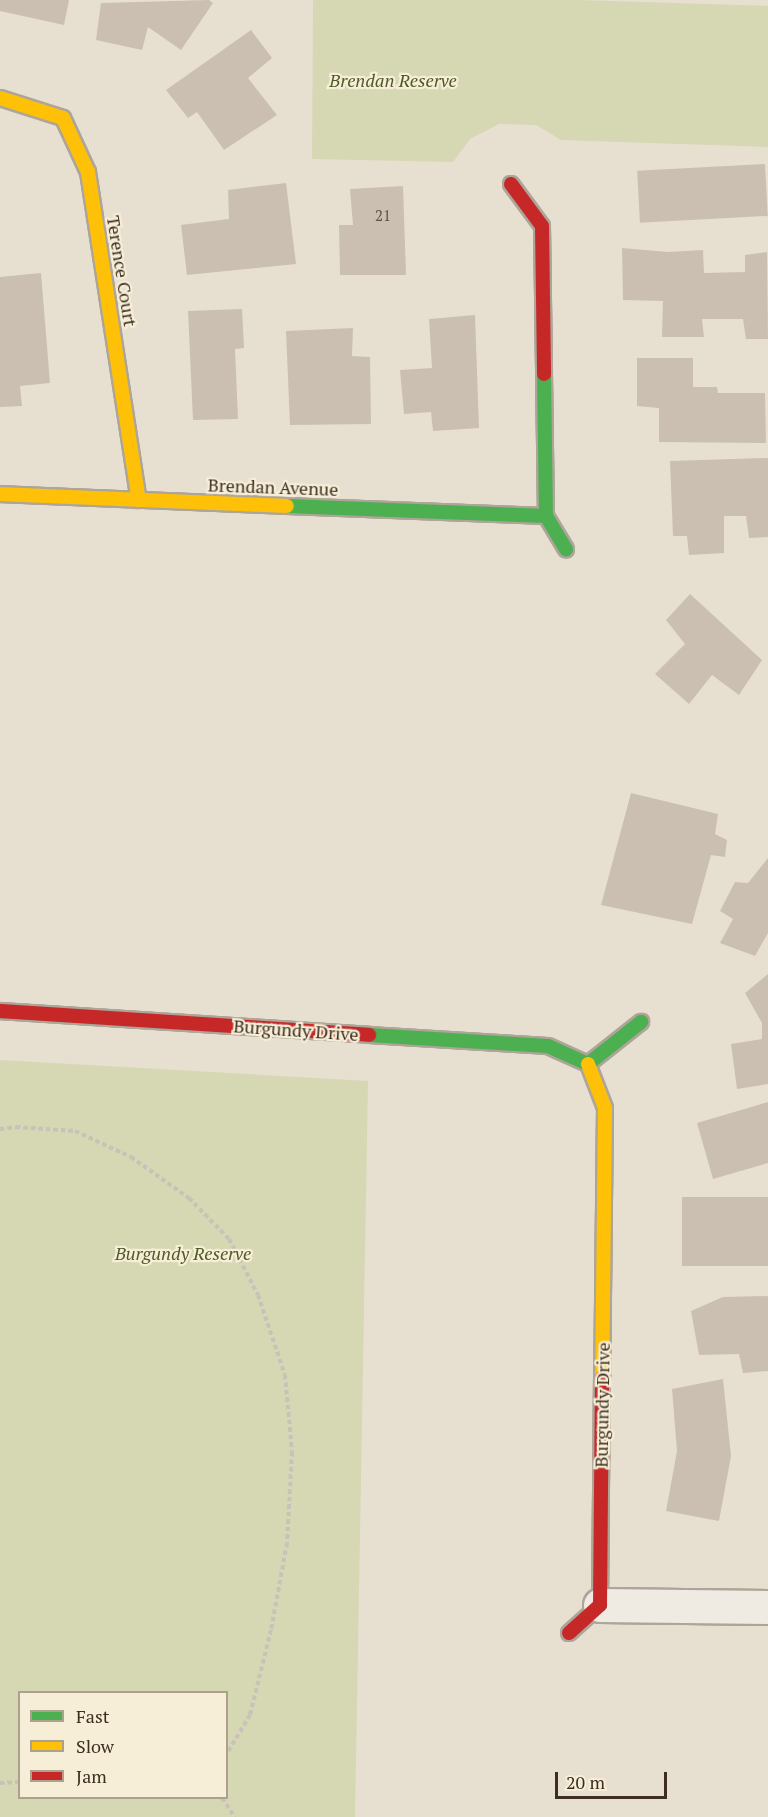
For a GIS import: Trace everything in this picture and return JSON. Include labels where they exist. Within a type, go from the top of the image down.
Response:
[{"type":"street","name":"Terence Court","points":[[0,98],[63,118],[88,172],[139,500]]},
{"type":"street","points":[[511,184],[542,226],[546,516],[566,549]]},
{"type":"street","name":"Brendan Avenue","points":[[0,494],[546,516]]},
{"type":"street","name":"Burgundy Drive","points":[[0,1011],[548,1046],[588,1064],[605,1108],[600,1605]]},
{"type":"street","points":[[588,1064],[642,1022]]},
{"type":"street","points":[[569,1633],[600,1605],[768,1606]]},
{"type":"path","points":[[0,1129],[16,1127],[75,1131],[131,1157],[189,1198],[229,1239],[258,1295],[285,1375],[292,1452],[287,1543],[271,1629],[250,1715],[228,1752]]},
{"type":"path","points":[[0,1783],[18,1782]]},
{"type":"path","points":[[223,1799],[235,1817]]},
{"type":"green space","name":"Brendan Reserve","points":[[313,0],[577,0],[768,6],[768,147],[561,140],[536,125],[499,124],[470,139],[453,162],[312,159]]},
{"type":"green space","name":"Burgundy Reserve","points":[[0,1060],[368,1081],[355,1817],[0,1817]]},
{"type":"building","points":[[0,0],[69,0],[64,25],[0,11]]},
{"type":"building","points":[[209,0],[213,3],[181,50],[148,27],[142,50],[96,40],[101,3]]},
{"type":"building","points":[[251,30],[272,58],[248,78],[277,115],[224,150],[197,112],[188,118],[166,90]]},
{"type":"building","points":[[765,164],[768,216],[640,223],[637,171]]},
{"type":"building","points":[[286,183],[296,264],[187,275],[181,225],[229,219],[228,190]]},
{"type":"building","points":[[403,186],[406,275],[340,275],[339,225],[353,225],[350,189]]},
{"type":"building","points":[[622,248],[668,252],[703,250],[704,273],[745,272],[745,255],[767,252],[768,339],[746,339],[743,319],[702,319],[704,337],[662,337],[663,301],[623,300]]},
{"type":"building","points":[[41,273],[50,383],[20,386],[22,406],[0,407],[0,277]]},
{"type":"building","points":[[242,309],[244,348],[235,349],[238,419],[193,420],[188,311]]},
{"type":"building","points":[[475,315],[479,428],[433,431],[431,412],[404,414],[400,370],[432,368],[429,319]]},
{"type":"building","points":[[353,328],[352,356],[370,357],[371,424],[290,425],[286,331]]},
{"type":"building","points":[[637,358],[693,358],[693,387],[717,387],[718,393],[765,393],[766,443],[659,442],[659,408],[637,406]]},
{"type":"building","points":[[768,458],[768,537],[749,538],[746,516],[724,516],[724,553],[689,555],[687,536],[673,536],[670,461]]},
{"type":"building","points":[[690,594],[762,660],[739,695],[712,675],[689,704],[655,674],[685,644],[666,620]]},
{"type":"building","points":[[631,793],[718,814],[715,834],[727,840],[725,857],[711,855],[692,924],[601,905]]},
{"type":"building","points":[[768,858],[768,933],[755,956],[720,943],[733,919],[720,911],[735,882],[748,883]]},
{"type":"building","points":[[768,974],[768,1084],[737,1089],[731,1044],[762,1039],[762,1023],[745,993]]},
{"type":"building","points":[[768,1102],[768,1163],[713,1179],[697,1123]]},
{"type":"building","points":[[682,1197],[768,1197],[768,1266],[682,1266]]},
{"type":"building","points":[[768,1296],[768,1371],[743,1373],[739,1354],[699,1355],[691,1311],[723,1297]]},
{"type":"building","points":[[723,1379],[731,1456],[719,1521],[666,1511],[677,1451],[672,1389]]},
{"type":"traffic: fast","points":[[544,374],[546,516]]},
{"type":"traffic: fast","points":[[287,506],[546,516],[566,549]]},
{"type":"traffic: fast","points":[[369,1035],[548,1046],[588,1064],[641,1022]]},
{"type":"traffic: slow","points":[[0,98],[63,118],[88,172],[139,500]]},
{"type":"traffic: slow","points":[[0,494],[287,506]]},
{"type":"traffic: slow","points":[[588,1064],[605,1108],[602,1378]]},
{"type":"traffic: jam","points":[[511,184],[542,226],[544,374]]},
{"type":"traffic: jam","points":[[0,1011],[369,1035]]},
{"type":"traffic: jam","points":[[569,1633],[600,1605],[602,1378]]}]
